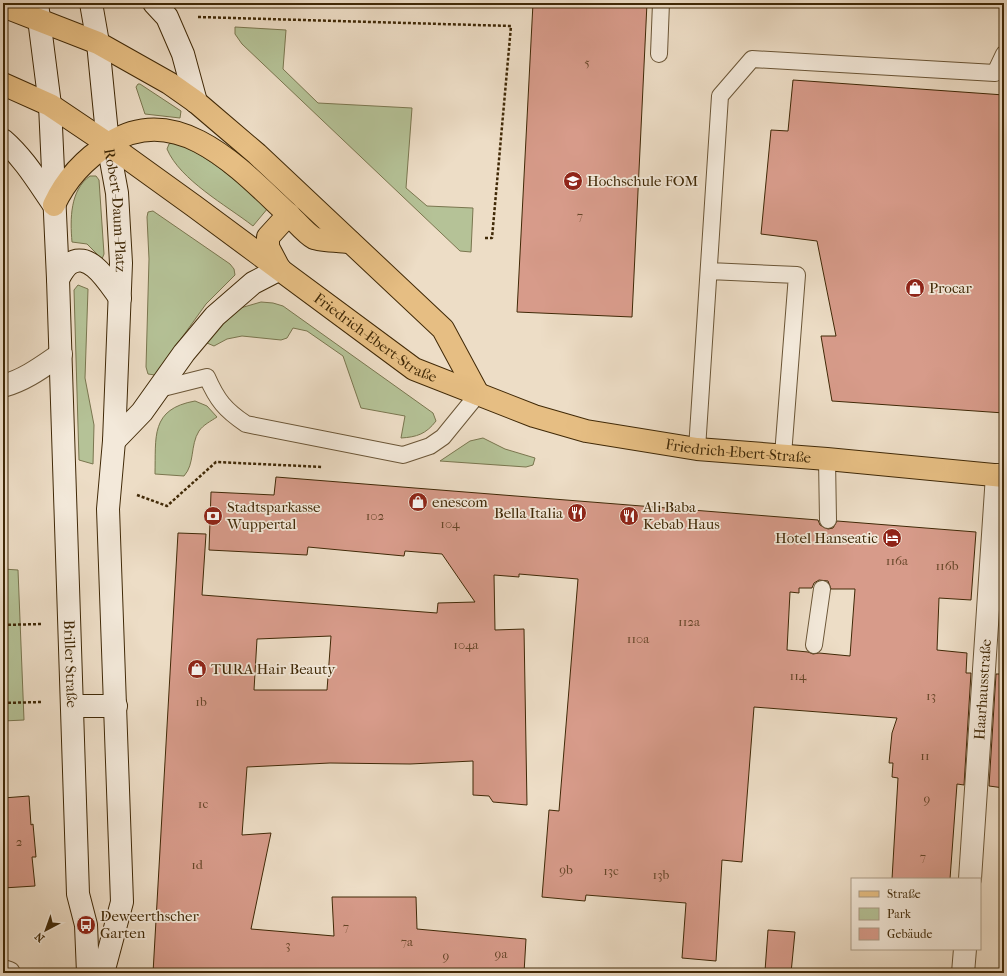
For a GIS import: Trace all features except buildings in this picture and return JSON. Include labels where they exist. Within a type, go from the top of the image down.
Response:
[{"type":"main road","points":[[92,3],[98,43],[108,144]]},
{"type":"main road","points":[[3,6],[38,11],[132,60],[169,82],[196,102],[257,154],[350,242]]},
{"type":"main road","points":[[161,10],[183,54],[196,102]]},
{"type":"main road","points":[[3,386],[16,382],[38,370],[60,354],[50,105],[38,11]]},
{"type":"main road","points":[[3,84],[50,105],[108,144]]},
{"type":"main road","points":[[54,204],[61,188],[75,172],[108,144],[134,131],[173,131],[217,151],[314,238],[350,242]]},
{"type":"main road","points":[[3,140],[13,149],[26,165],[54,204]]},
{"type":"main road","name":"Robert-Daum-Platz","points":[[108,144],[280,269]]},
{"type":"main road","name":"Robert-Daum-Platz","points":[[108,144],[117,193],[121,264],[114,441]]},
{"type":"main road","points":[[103,973],[122,902],[108,509],[114,441],[142,412],[184,353],[215,316],[253,283],[280,269],[268,247],[268,237],[289,214]]},
{"type":"main road","name":"Friedrich-Ebert-Straße","points":[[350,242],[443,329],[478,394]]},
{"type":"main road","points":[[58,279],[71,263],[80,261],[88,262],[98,269],[120,298]]},
{"type":"main road","name":"Friedrich-Ebert-Straße","points":[[280,269],[414,369],[534,416],[586,431],[697,449],[783,455],[1000,476]]},
{"type":"main road","name":"Briller Straße","points":[[60,354],[78,894],[86,925],[88,973]]},
{"type":"main road","name":"Haarhausstraße","points":[[970,878],[1000,476]]},
{"type":"main road","points":[[72,704],[116,706]]},
{"type":"main road","points":[[963,973],[965,950]]},
{"type":"main road","points":[[3,971],[9,973]]},
{"type":"lane","points":[[659,54],[661,3]]},
{"type":"lane","points":[[697,449],[720,96],[752,59],[995,73],[1004,54]]},
{"type":"lane","points":[[709,271],[797,275],[783,455]]},
{"type":"lane","points":[[159,389],[207,377],[214,394],[228,411],[246,424],[403,455],[430,446],[443,437],[478,394]]},
{"type":"lane","points":[[827,459],[828,520]]},
{"type":"lane","points":[[814,645],[822,589]]},
{"type":"path","points":[[161,10],[511,26],[492,238],[482,238]]},
{"type":"path","points":[[110,485],[167,506],[216,462],[324,467]]},
{"type":"path","points":[[3,625],[70,622]]},
{"type":"path","points":[[3,703],[72,704]]},
{"type":"green space","points":[[235,27],[286,30],[283,69],[318,103],[412,108],[406,188],[427,206],[473,208],[471,252],[460,251],[242,44],[235,34]]},
{"type":"green space","points":[[138,84],[181,111],[180,118],[145,114],[136,87]]},
{"type":"green space","points":[[174,142],[212,162],[268,208],[253,226],[205,191],[182,171],[173,160],[167,149],[169,144]]},
{"type":"green space","points":[[90,176],[96,176],[99,180],[104,254],[102,259],[87,244],[72,242],[71,224],[75,197],[83,182]]},
{"type":"green space","points":[[153,211],[230,264],[234,269],[235,275],[206,304],[155,375],[148,374],[146,367],[149,259],[147,217],[148,212]]},
{"type":"green space","points":[[78,285],[88,289],[85,378],[94,425],[93,464],[79,460],[74,290]]},
{"type":"green space","points":[[261,302],[283,306],[433,413],[436,421],[429,429],[421,434],[401,438],[405,416],[361,408],[343,356],[307,331],[293,328],[287,338],[281,340],[242,336],[227,339],[214,346],[207,343],[208,338],[237,309]]},
{"type":"green space","points":[[195,401],[207,406],[217,417],[205,425],[196,436],[190,466],[184,476],[155,474],[155,448],[158,427],[163,418],[170,411],[180,405]]},
{"type":"green space","points":[[483,438],[505,449],[535,458],[533,465],[526,467],[440,461],[470,441]]},
{"type":"green space","points":[[3,569],[18,570],[24,720],[3,721]]},
{"type":"place","name":"Hochschule FOM","points":[[573,181]]},
{"type":"place","name":"Procar","points":[[915,288]]},
{"type":"place","name":"enescom","points":[[418,502]]},
{"type":"place","name":"Bella Italia","points":[[577,513]]},
{"type":"place","name":"Stadtsparkasse Wuppertal","points":[[213,516]]},
{"type":"place","name":"Ali Baba Kebab Haus","points":[[629,516]]},
{"type":"place","name":"Hotel Hanseatic","points":[[892,538]]},
{"type":"place","name":"TURA Hair Beauty","points":[[197,669]]},
{"type":"place","name":"Deweerthscher Garten","points":[[86,925]]}]
